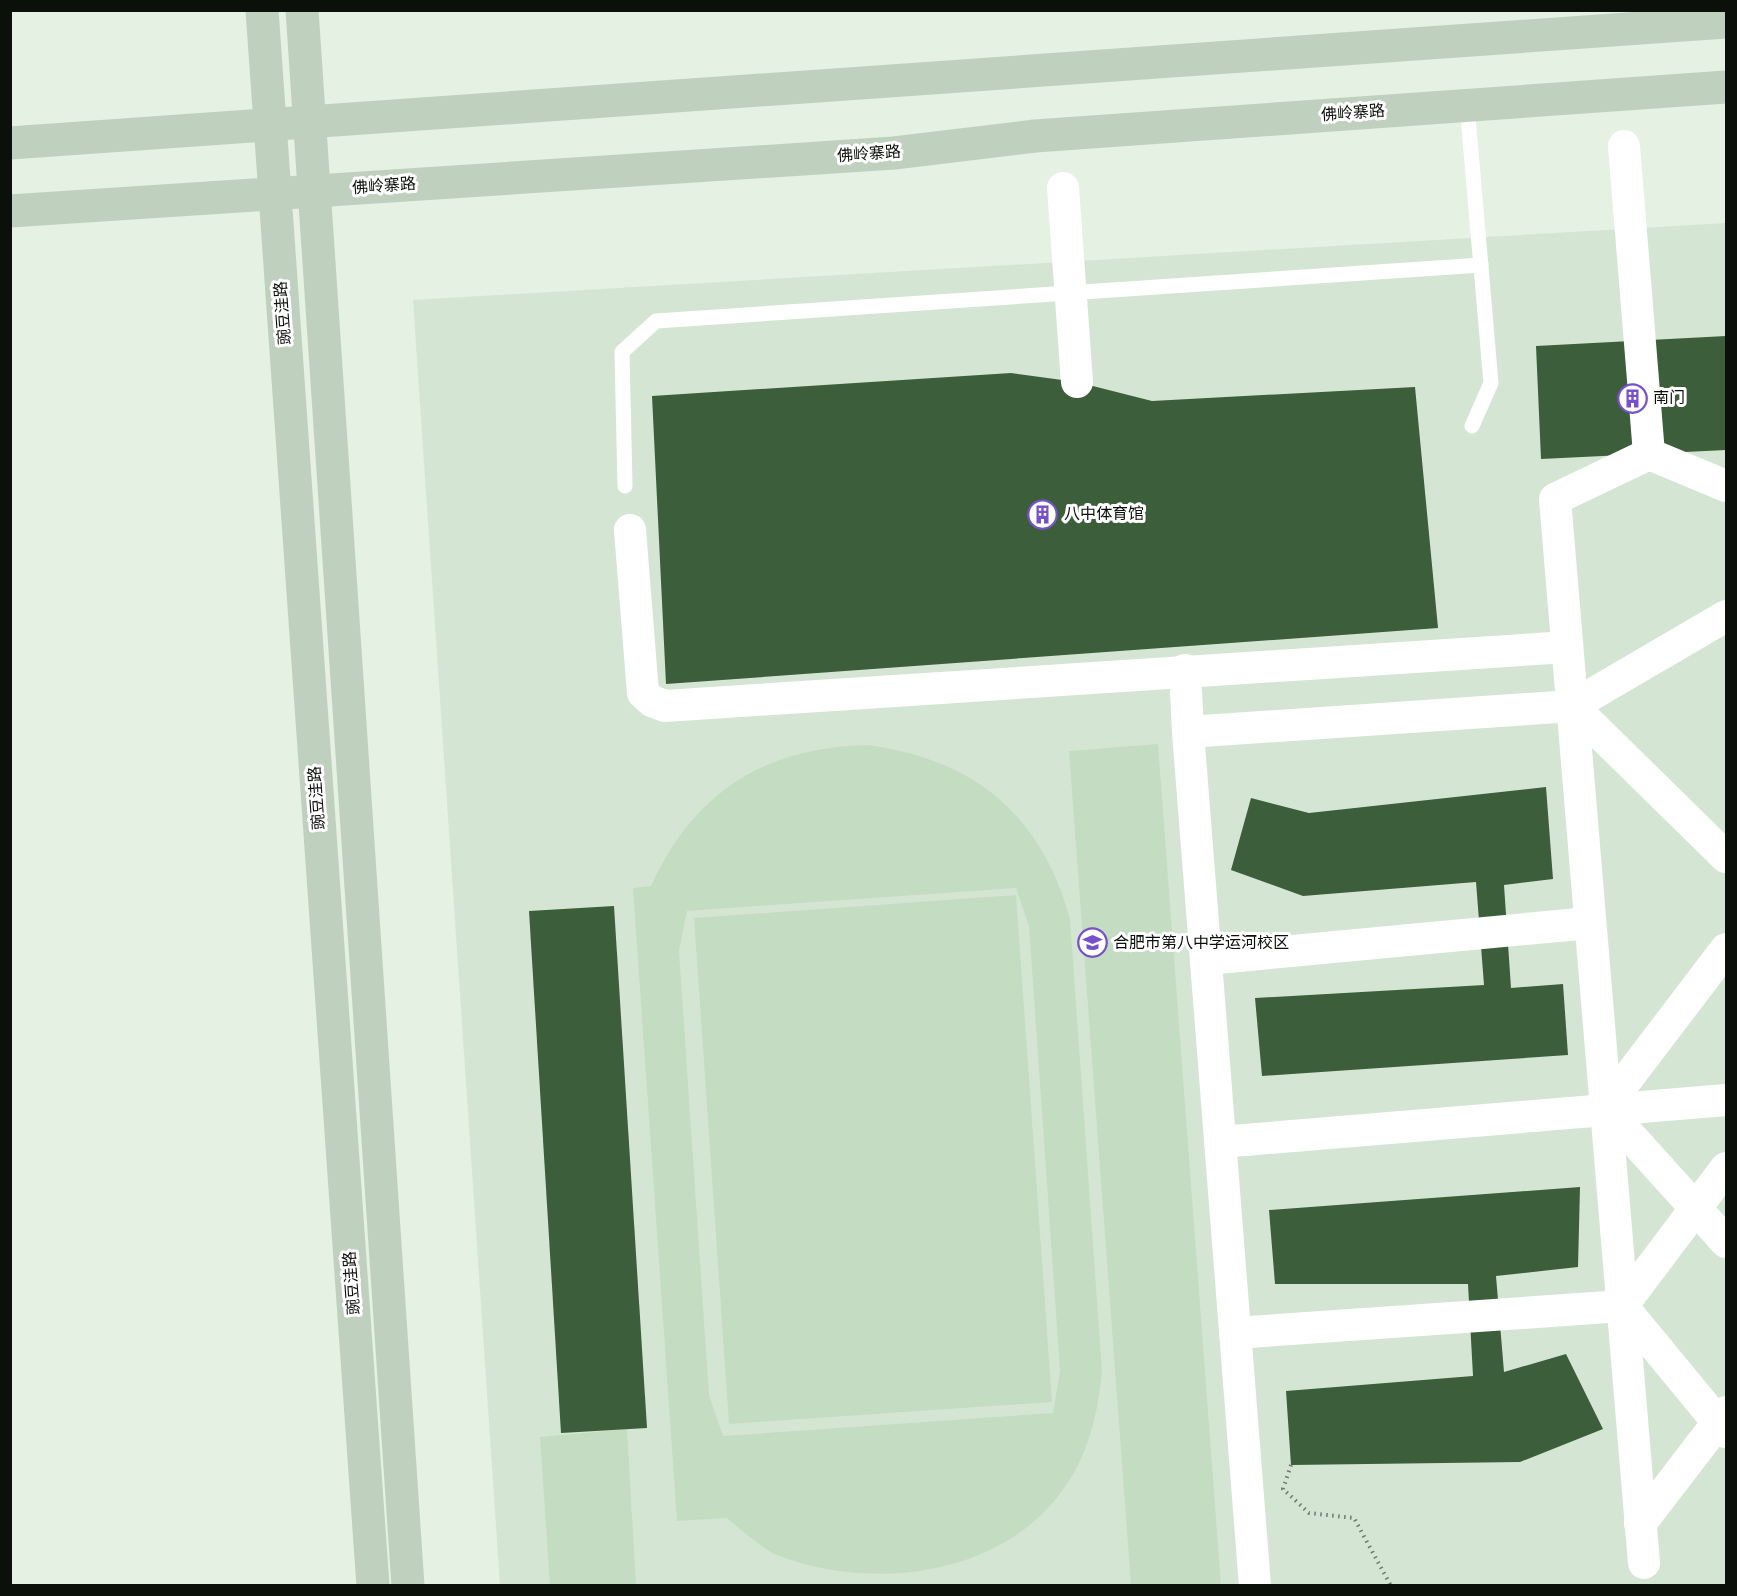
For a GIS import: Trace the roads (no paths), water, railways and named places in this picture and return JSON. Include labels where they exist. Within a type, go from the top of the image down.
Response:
[{"type":"main road","name":"豌豆洼路","points":[[262,10],[373,1586]]},
{"type":"main road","points":[[302,10],[408,1586]]},
{"type":"main road","points":[[10,143],[1726,22]]},
{"type":"main road","name":"佛岭寨路","points":[[10,211],[894,153],[1035,136],[1726,87]]},
{"type":"street","points":[[1624,146],[1649,453]]},
{"type":"street","points":[[1063,188],[1077,382]]},
{"type":"street","points":[[1644,1563],[1555,499],[1649,453],[1726,486]]},
{"type":"street","points":[[630,530],[643,693],[661,705],[693,706],[1185,670],[1567,647]]},
{"type":"street","points":[[1188,732],[1572,706],[1726,616]]},
{"type":"street","points":[[1185,670],[1255,1586]]},
{"type":"street","points":[[1572,706],[1726,857]]},
{"type":"street","points":[[1206,959],[1590,923]]},
{"type":"street","points":[[1605,1108],[1726,949]]},
{"type":"street","points":[[1220,1142],[1605,1108],[1726,1100]]},
{"type":"street","points":[[1605,1108],[1726,1242]]},
{"type":"street","points":[[1235,1333],[1622,1306],[1726,1168]]},
{"type":"street","points":[[1622,1306],[1724,1422],[1640,1524]]},
{"type":"lane","points":[[1467,105],[1491,383],[1472,426]]},
{"type":"lane","points":[[625,486],[622,352],[656,321],[1481,265]]},
{"type":"place","name":"南门","points":[[1632,398]]},
{"type":"place","name":"八中体育馆","points":[[1043,514]]},
{"type":"place","name":"合肥市第八中学运河校区","points":[[1092,943]]}]
